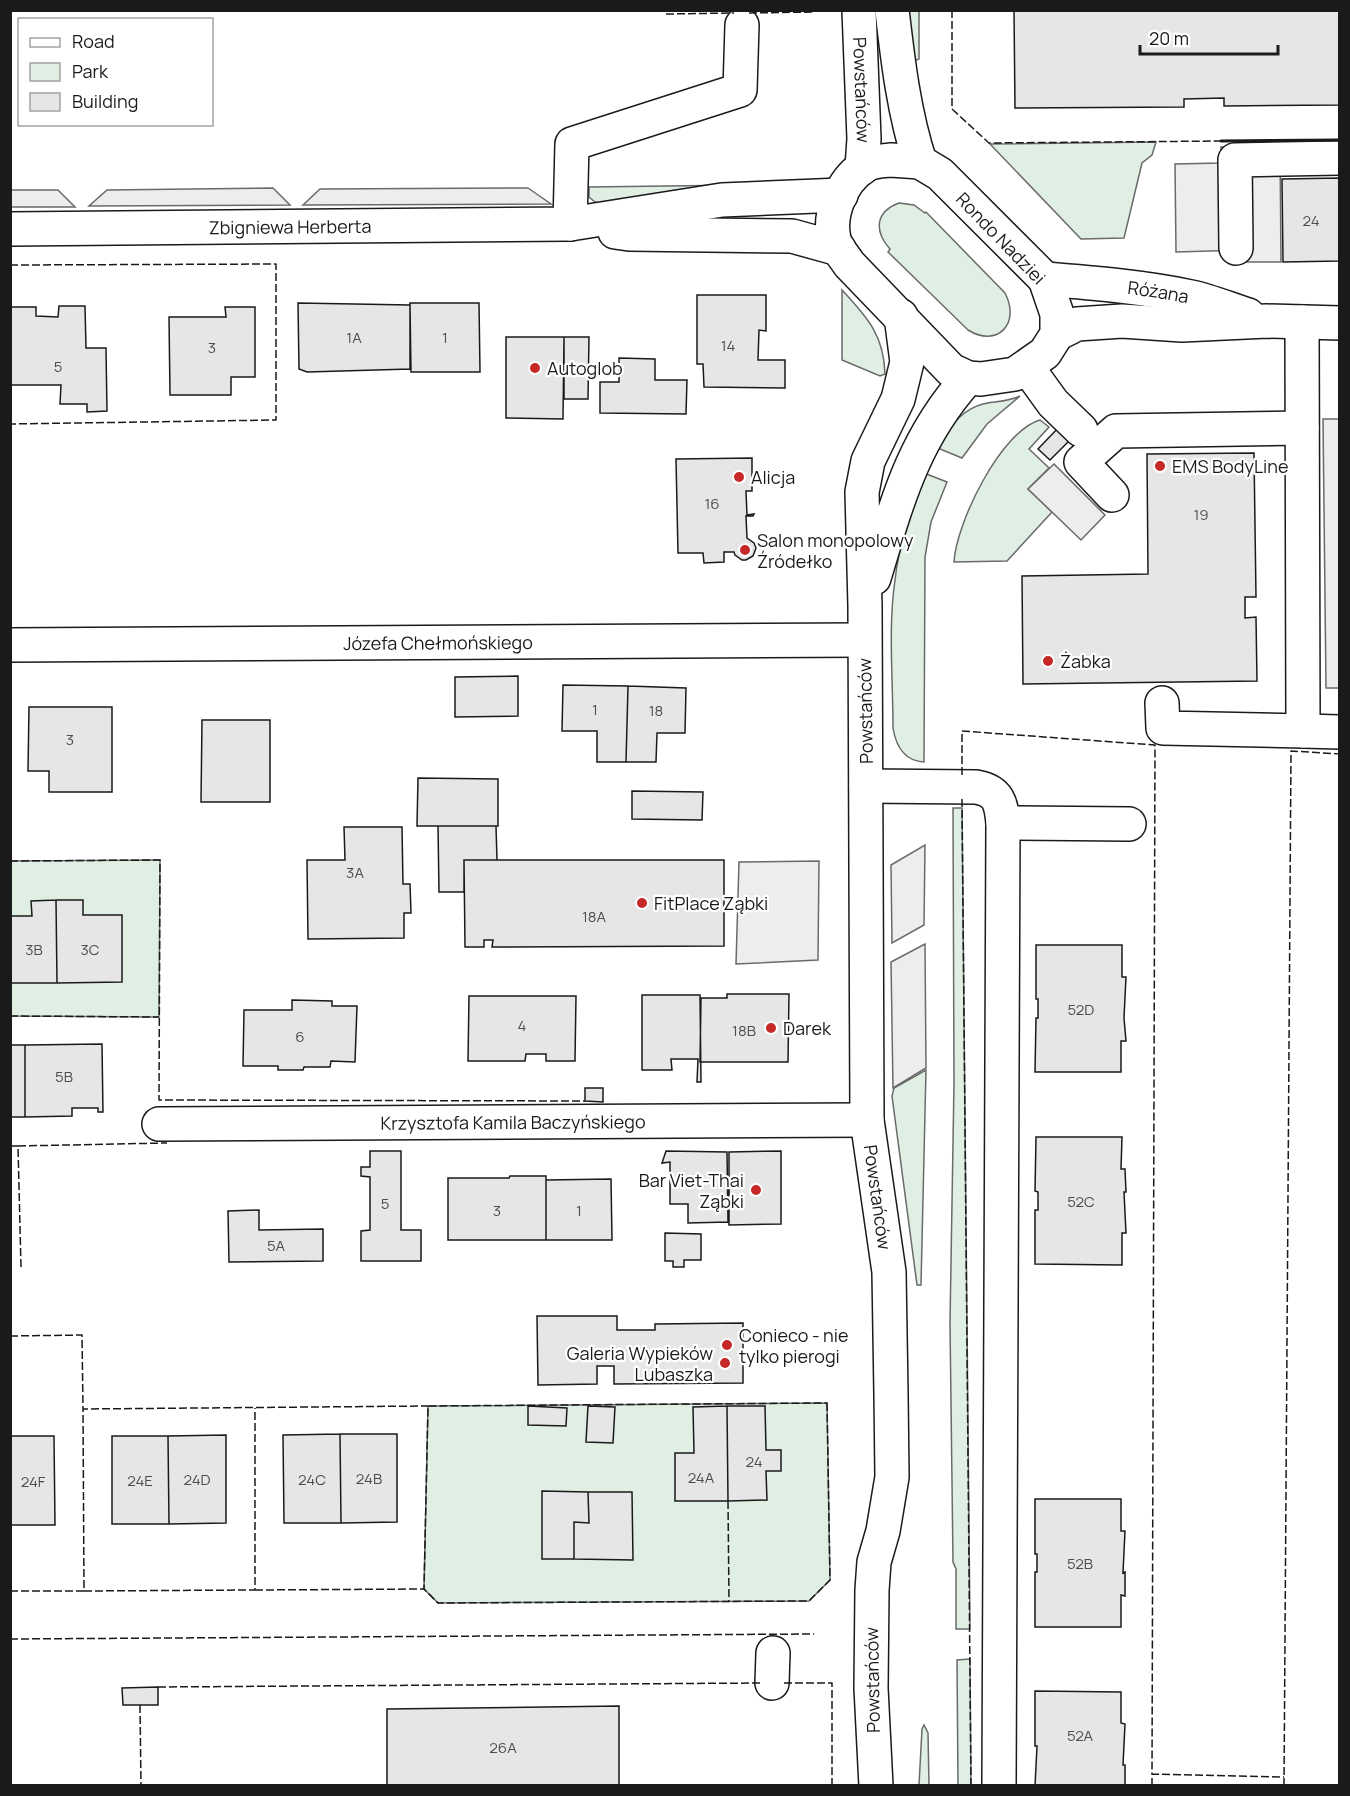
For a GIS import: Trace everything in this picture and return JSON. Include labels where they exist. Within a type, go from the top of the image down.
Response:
[{"type":"street","name":"Powstańców","points":[[859,10],[864,139],[862,168]]},
{"type":"street","name":"Powstańców","points":[[892,10],[899,72],[908,122],[920,162]]},
{"type":"street","points":[[570,224],[572,144],[740,90],[742,25]]},
{"type":"street","points":[[1236,248],[1234,160],[1340,158]]},
{"type":"street","points":[[920,162],[891,160],[874,162],[862,168],[843,188],[832,224],[834,240],[849,264],[951,370],[968,378],[994,378],[1015,374],[1045,353],[1057,334]]},
{"type":"street","name":"Rondo Nadziei","points":[[920,162],[940,174],[1045,279],[1057,314],[1057,334]]},
{"type":"street","name":"Zbigniewa Herberta","points":[[10,229],[570,224],[722,200],[841,195]]},
{"type":"street","name":"Zbigniewa Herberta","points":[[570,224],[629,234],[792,236],[839,249]]},
{"type":"street","name":"Różana","points":[[1045,279],[1125,286],[1193,297],[1267,321]]},
{"type":"street","name":"Powstańców","points":[[876,1785],[871,1688],[872,1599],[874,1562],[883,1531],[892,1477],[889,1272],[867,1120],[865,606],[862,492],[868,461],[898,399],[907,362],[901,316]]},
{"type":"street","name":"Różana","points":[[1057,334],[1077,324],[1122,321],[1182,325],[1267,321],[1340,323]]},
{"type":"street","points":[[1302,322],[1303,731]]},
{"type":"street","points":[[1027,367],[1053,403],[1081,430]]},
{"type":"street","name":"Powstańców","points":[[865,606],[900,490],[916,454],[943,408],[968,378]]},
{"type":"street","points":[[1112,495],[1081,462],[1116,432],[1302,419]]},
{"type":"street","name":"Józefa Chełmońskiego","points":[[10,645],[864,640]]},
{"type":"street","points":[[1162,704],[1162,728],[1340,732]]},
{"type":"street","points":[[866,786],[962,786],[986,789],[995,795],[1004,823],[999,1785]]},
{"type":"street","points":[[1004,823],[1129,824]]},
{"type":"street","name":"Krzysztofa Kamila Baczyńskiego","points":[[159,1124],[867,1120]]},
{"type":"green space","points":[[905,11],[919,11],[919,59],[913,61]]},
{"type":"green space","points":[[1156,142],[1152,155],[1142,163],[1124,238],[1081,239],[990,144]]},
{"type":"green space","points":[[745,185],[599,203],[589,197],[589,187]]},
{"type":"green space","points":[[899,203],[914,205],[926,212],[1005,293],[1010,314],[1003,330],[988,336],[968,330],[888,252],[890,249],[879,229],[881,217],[885,211]]},
{"type":"green space","points":[[842,290],[866,318],[878,337],[885,374],[880,376],[842,360]]},
{"type":"green space","points":[[1020,396],[987,424],[962,458],[935,447],[961,415],[983,404]]},
{"type":"green space","points":[[1040,420],[1049,427],[1029,449],[1049,468],[1028,489],[1052,512],[1007,561],[954,562],[963,525],[996,459],[1010,441],[1025,428]]},
{"type":"green space","points":[[924,473],[947,482],[931,522],[925,557],[924,762],[906,756],[894,735],[891,635],[897,566],[906,526]]},
{"type":"green space","points":[[953,808],[962,808],[970,1629],[956,1629],[956,1569],[953,1562],[950,1323],[954,1083]]},
{"type":"green space","points":[[160,860],[159,1017],[11,1016],[11,861]]},
{"type":"green space","points":[[926,1070],[921,1285],[917,1285],[892,1096],[894,1088]]},
{"type":"green space","points":[[827,1403],[830,1580],[809,1601],[438,1603],[424,1589],[428,1406]]},
{"type":"green space","points":[[970,1659],[971,1785],[958,1785],[957,1660]]},
{"type":"green space","points":[[924,1725],[928,1733],[929,1785],[919,1785],[922,1729]]},
{"type":"shaded area","points":[[1280,145],[1281,262],[1247,262],[1246,250],[1176,252],[1175,164],[1221,163],[1221,147]]},
{"type":"shaded area","points":[[273,188],[290,205],[89,206],[107,190]]},
{"type":"shaded area","points":[[528,188],[551,204],[303,205],[320,189]]},
{"type":"shaded area","points":[[11,190],[58,190],[75,207],[11,207]]},
{"type":"shaded area","points":[[1323,419],[1339,419],[1339,688],[1326,688]]},
{"type":"shaded area","points":[[1054,464],[1105,515],[1081,540],[1028,489]]},
{"type":"shaded area","points":[[925,845],[924,925],[892,943],[891,865]]},
{"type":"shaded area","points":[[819,861],[818,960],[736,964],[739,862]]},
{"type":"shaded area","points":[[925,944],[926,1068],[893,1088],[891,962]]},
{"type":"building","points":[[1014,10],[1340,10],[1340,105],[1224,106],[1224,98],[1184,99],[1184,107],[1015,108]]},
{"type":"building","points":[[1340,178],[1340,261],[1283,262],[1282,179]]},
{"type":"building","points":[[697,295],[766,295],[766,331],[759,330],[758,360],[785,360],[785,388],[704,387],[703,364],[697,364]]},
{"type":"building","points":[[298,303],[410,305],[410,369],[307,372],[299,369]]},
{"type":"building","points":[[410,303],[479,303],[480,372],[411,372]]},
{"type":"building","points":[[59,306],[85,306],[86,348],[106,348],[107,411],[87,412],[87,404],[60,404],[61,385],[10,385],[10,307],[36,307],[36,316],[58,317]]},
{"type":"building","points":[[225,307],[255,307],[255,377],[231,377],[231,395],[170,395],[169,317],[226,317]]},
{"type":"building","name":"Autoglob","points":[[506,337],[564,337],[563,419],[506,418]]},
{"type":"building","points":[[564,337],[589,337],[588,399],[564,399]]},
{"type":"building","points":[[619,358],[655,359],[655,380],[687,380],[686,414],[600,413],[600,382],[619,382]]},
{"type":"building","points":[[1059,427],[1071,439],[1050,460],[1038,449]]},
{"type":"building","points":[[1254,453],[1256,597],[1245,597],[1245,618],[1256,617],[1257,681],[1023,684],[1022,576],[1148,574],[1147,454]]},
{"type":"building","points":[[752,458],[752,491],[746,491],[747,515],[754,514],[746,516],[747,538],[754,543],[756,548],[753,556],[742,560],[734,552],[724,552],[724,562],[704,563],[703,553],[678,553],[676,459]]},
{"type":"building","points":[[518,676],[518,716],[455,717],[455,677]]},
{"type":"building","points":[[563,685],[628,686],[626,762],[597,762],[597,731],[562,731]]},
{"type":"building","points":[[628,686],[686,688],[685,733],[657,733],[656,762],[626,762]]},
{"type":"building","points":[[29,707],[112,707],[112,792],[49,792],[49,771],[28,771]]},
{"type":"building","points":[[202,720],[270,720],[270,802],[201,802]]},
{"type":"building","points":[[418,778],[498,779],[498,826],[417,826]]},
{"type":"building","points":[[632,791],[703,792],[702,820],[632,819]]},
{"type":"building","points":[[438,826],[496,826],[497,860],[464,860],[464,892],[439,892]]},
{"type":"building","points":[[344,827],[402,827],[403,884],[410,884],[411,913],[404,913],[404,938],[308,939],[307,860],[345,860]]},
{"type":"building","points":[[464,860],[724,860],[724,946],[492,947],[493,940],[484,940],[484,947],[465,947]]},
{"type":"building","points":[[56,900],[57,983],[10,983],[10,916],[32,916],[31,901]]},
{"type":"building","points":[[56,900],[83,900],[83,915],[122,915],[122,982],[57,983]]},
{"type":"building","points":[[1036,945],[1122,945],[1122,977],[1126,977],[1124,1018],[1126,1041],[1121,1041],[1121,1072],[1035,1072],[1036,1018],[1038,1018]]},
{"type":"building","points":[[727,994],[789,994],[788,1062],[700,1062],[701,998],[727,998]]},
{"type":"building","points":[[642,995],[700,995],[701,1082],[697,1082],[698,1059],[671,1059],[672,1070],[642,1070]]},
{"type":"building","points":[[469,996],[576,996],[575,1061],[546,1061],[546,1054],[526,1054],[525,1061],[468,1061]]},
{"type":"building","points":[[292,1000],[332,1001],[332,1006],[357,1006],[355,1062],[331,1061],[330,1067],[304,1067],[303,1070],[278,1070],[278,1066],[243,1066],[244,1010],[292,1010]]},
{"type":"building","points":[[102,1044],[103,1112],[98,1112],[98,1108],[72,1108],[72,1116],[25,1117],[25,1045]]},
{"type":"building","points":[[10,1045],[25,1045],[25,1117],[10,1117]]},
{"type":"building","points":[[585,1088],[603,1088],[603,1102],[585,1101]]},
{"type":"building","points":[[1036,1137],[1122,1137],[1121,1169],[1125,1169],[1126,1233],[1122,1233],[1122,1265],[1035,1264],[1035,1210],[1038,1210],[1038,1192],[1035,1191]]},
{"type":"building","points":[[370,1151],[401,1151],[401,1230],[421,1230],[421,1261],[361,1261],[361,1231],[370,1230],[370,1177],[361,1176],[361,1167],[370,1167]]},
{"type":"building","points":[[666,1151],[727,1152],[728,1222],[688,1223],[688,1204],[670,1204],[670,1162],[662,1163]]},
{"type":"building","points":[[781,1151],[781,1224],[729,1225],[729,1152]]},
{"type":"building","points":[[510,1176],[546,1176],[546,1240],[448,1240],[448,1178],[509,1178]]},
{"type":"building","points":[[611,1179],[612,1240],[546,1240],[546,1180]]},
{"type":"building","points":[[259,1210],[259,1230],[323,1229],[323,1261],[229,1262],[228,1211]]},
{"type":"building","points":[[665,1233],[701,1234],[701,1260],[684,1260],[684,1267],[673,1267],[673,1261],[665,1261]]},
{"type":"building","points":[[537,1316],[617,1316],[617,1330],[655,1330],[655,1324],[743,1323],[743,1383],[614,1384],[614,1366],[597,1366],[597,1384],[538,1385]]},
{"type":"building","points":[[528,1406],[567,1408],[566,1426],[528,1425]]},
{"type":"building","points":[[588,1406],[615,1407],[613,1443],[586,1442]]},
{"type":"building","points":[[727,1406],[765,1406],[766,1450],[781,1450],[781,1471],[766,1471],[767,1500],[728,1501]]},
{"type":"building","points":[[727,1406],[728,1501],[675,1501],[675,1453],[694,1453],[693,1407]]},
{"type":"building","points":[[340,1434],[397,1434],[397,1522],[341,1523]]},
{"type":"building","points":[[340,1434],[341,1523],[284,1523],[283,1435]]},
{"type":"building","points":[[226,1435],[226,1523],[169,1524],[168,1436]]},
{"type":"building","points":[[10,1436],[54,1436],[55,1525],[10,1525]]},
{"type":"building","points":[[112,1436],[168,1436],[169,1524],[112,1524]]},
{"type":"building","points":[[542,1491],[588,1492],[589,1523],[574,1522],[574,1559],[542,1559]]},
{"type":"building","points":[[588,1492],[632,1492],[633,1560],[574,1559],[574,1522],[589,1523]]},
{"type":"building","points":[[1035,1499],[1121,1499],[1121,1531],[1125,1531],[1123,1573],[1125,1572],[1125,1596],[1121,1595],[1121,1627],[1035,1627],[1037,1554],[1035,1554]]},
{"type":"building","points":[[158,1687],[158,1705],[123,1705],[122,1688]]},
{"type":"building","points":[[1035,1691],[1121,1692],[1121,1723],[1125,1724],[1123,1765],[1125,1765],[1125,1786],[1035,1786],[1037,1746],[1035,1746]]},
{"type":"building","points":[[619,1706],[619,1786],[387,1786],[387,1709]]},
{"type":"fence","points":[[952,10],[952,109],[989,143],[1340,140]]},
{"type":"fence","points":[[749,13],[812,12]]},
{"type":"fence","points":[[666,14],[734,13]]},
{"type":"fence","points":[[10,265],[276,264],[276,420],[10,424]]},
{"type":"fence","points":[[962,775],[962,731],[1155,745],[1152,1774]]},
{"type":"fence","points":[[1284,1786],[1291,751],[1340,754]]},
{"type":"fence","points":[[962,799],[971,1786]]},
{"type":"fence","points":[[10,861],[160,860],[159,1100],[585,1101]]},
{"type":"fence","points":[[10,1016],[159,1017]]},
{"type":"fence","points":[[18,1146],[167,1143]]},
{"type":"fence","points":[[10,1146],[18,1146],[21,1267]]},
{"type":"fence","points":[[10,1336],[82,1335],[83,1409],[428,1406]]},
{"type":"fence","points":[[827,1403],[830,1580],[809,1601],[438,1603],[424,1589],[428,1406],[827,1403]]},
{"type":"fence","points":[[84,1591],[255,1590],[255,1408]]},
{"type":"fence","points":[[10,1591],[84,1591],[83,1409]]},
{"type":"fence","points":[[728,1501],[729,1601]]},
{"type":"fence","points":[[255,1590],[424,1589]]},
{"type":"fence","points":[[10,1639],[814,1634]]},
{"type":"fence","points":[[158,1687],[760,1683]]},
{"type":"fence","points":[[784,1683],[832,1683],[832,1786]]},
{"type":"fence","points":[[140,1705],[141,1786]]},
{"type":"fence","points":[[1152,1786],[1152,1774],[1284,1777]]},
{"type":"wall","points":[[1221,141],[1340,140]]},
{"type":"place","name":"Autoglob","points":[[535,368]]},
{"type":"place","name":"EMS BodyLine","points":[[1160,466]]},
{"type":"place","name":"Alicja","points":[[739,477]]},
{"type":"place","name":"Salon monopolowy Źródełko","points":[[745,550]]},
{"type":"place","name":"Żabka","points":[[1048,661]]},
{"type":"place","name":"FitPlace Ząbki","points":[[642,903]]},
{"type":"place","name":"Darek","points":[[771,1028]]},
{"type":"place","name":"Bar Viet-Thai Ząbki","points":[[756,1190]]},
{"type":"place","name":"Conieco - nie tylko pierogi","points":[[727,1345]]},
{"type":"place","name":"Galeria Wypieków Lubaszka","points":[[725,1363]]}]
